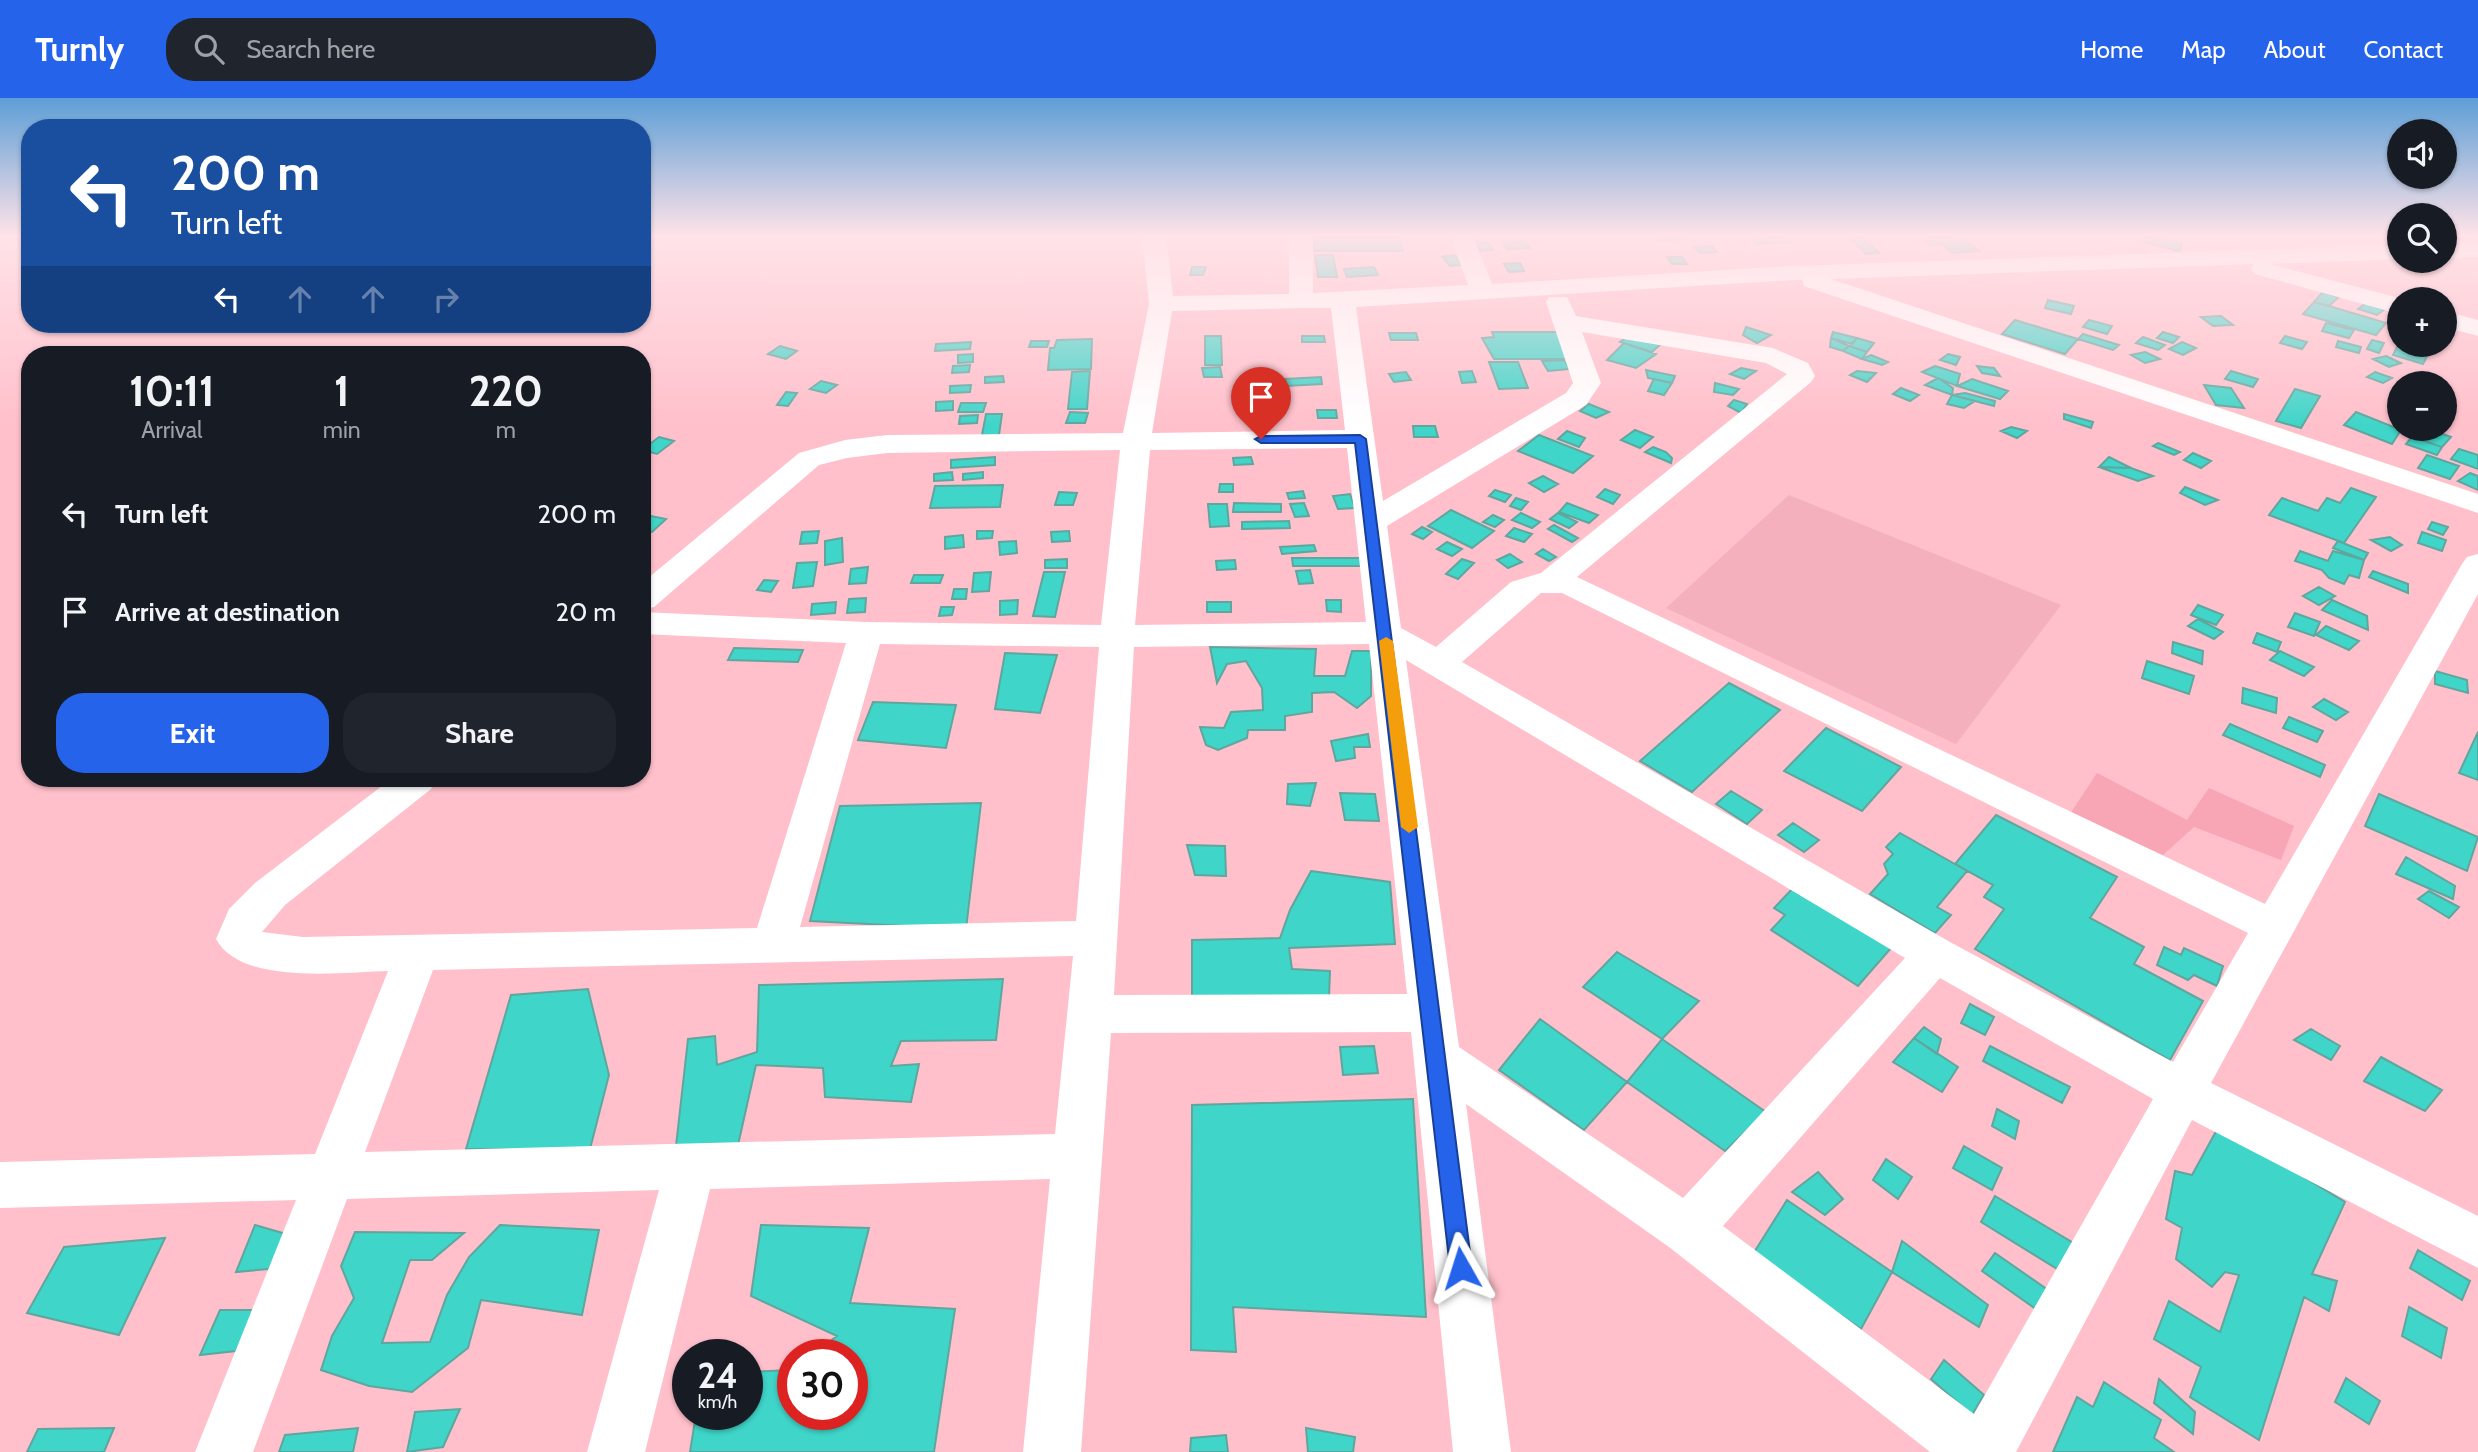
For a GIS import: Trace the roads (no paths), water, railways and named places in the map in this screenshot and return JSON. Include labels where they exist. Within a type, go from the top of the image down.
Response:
[{"type":"street","points":[[1052,1452],[1097,938],[1116,636],[1136,439],[1161,299]]},
{"type":"street","points":[[1161,303],[1356,299]]},
{"type":"street","points":[[1371,522],[1576,399],[1587,383],[1558,299]]},
{"type":"street","points":[[1871,299],[2478,504]]},
{"type":"street","points":[[1343,300],[1434,1035],[1482,1452]]},
{"type":"street","points":[[1552,581],[1801,376],[1799,369],[1773,356],[1566,322]]},
{"type":"street","points":[[2457,322],[2478,328]]},
{"type":"street","points":[[651,592],[809,459],[818,456],[877,445],[1136,439],[1360,439]]},
{"type":"street","points":[[1986,1452],[2182,1091],[2478,564]]},
{"type":"street","points":[[1438,664],[1523,589],[1538,582],[1552,581],[1570,585],[2274,928]]},
{"type":"street","points":[[651,623],[866,633],[1116,636],[1385,633],[1936,954],[2182,1091],[2478,1243]]},
{"type":"street","points":[[774,944],[866,633]]},
{"type":"street","points":[[407,787],[270,894],[244,921],[239,939],[259,951],[303,955],[1097,938]]},
{"type":"street","points":[[224,1452],[418,951]]},
{"type":"street","points":[[1687,1230],[1936,954]]},
{"type":"street","points":[[1090,1014],[1434,1035],[1977,1452]]},
{"type":"street","points":[[0,1185],[1077,1156]]},
{"type":"street","points":[[616,1452],[690,1167]]}]
